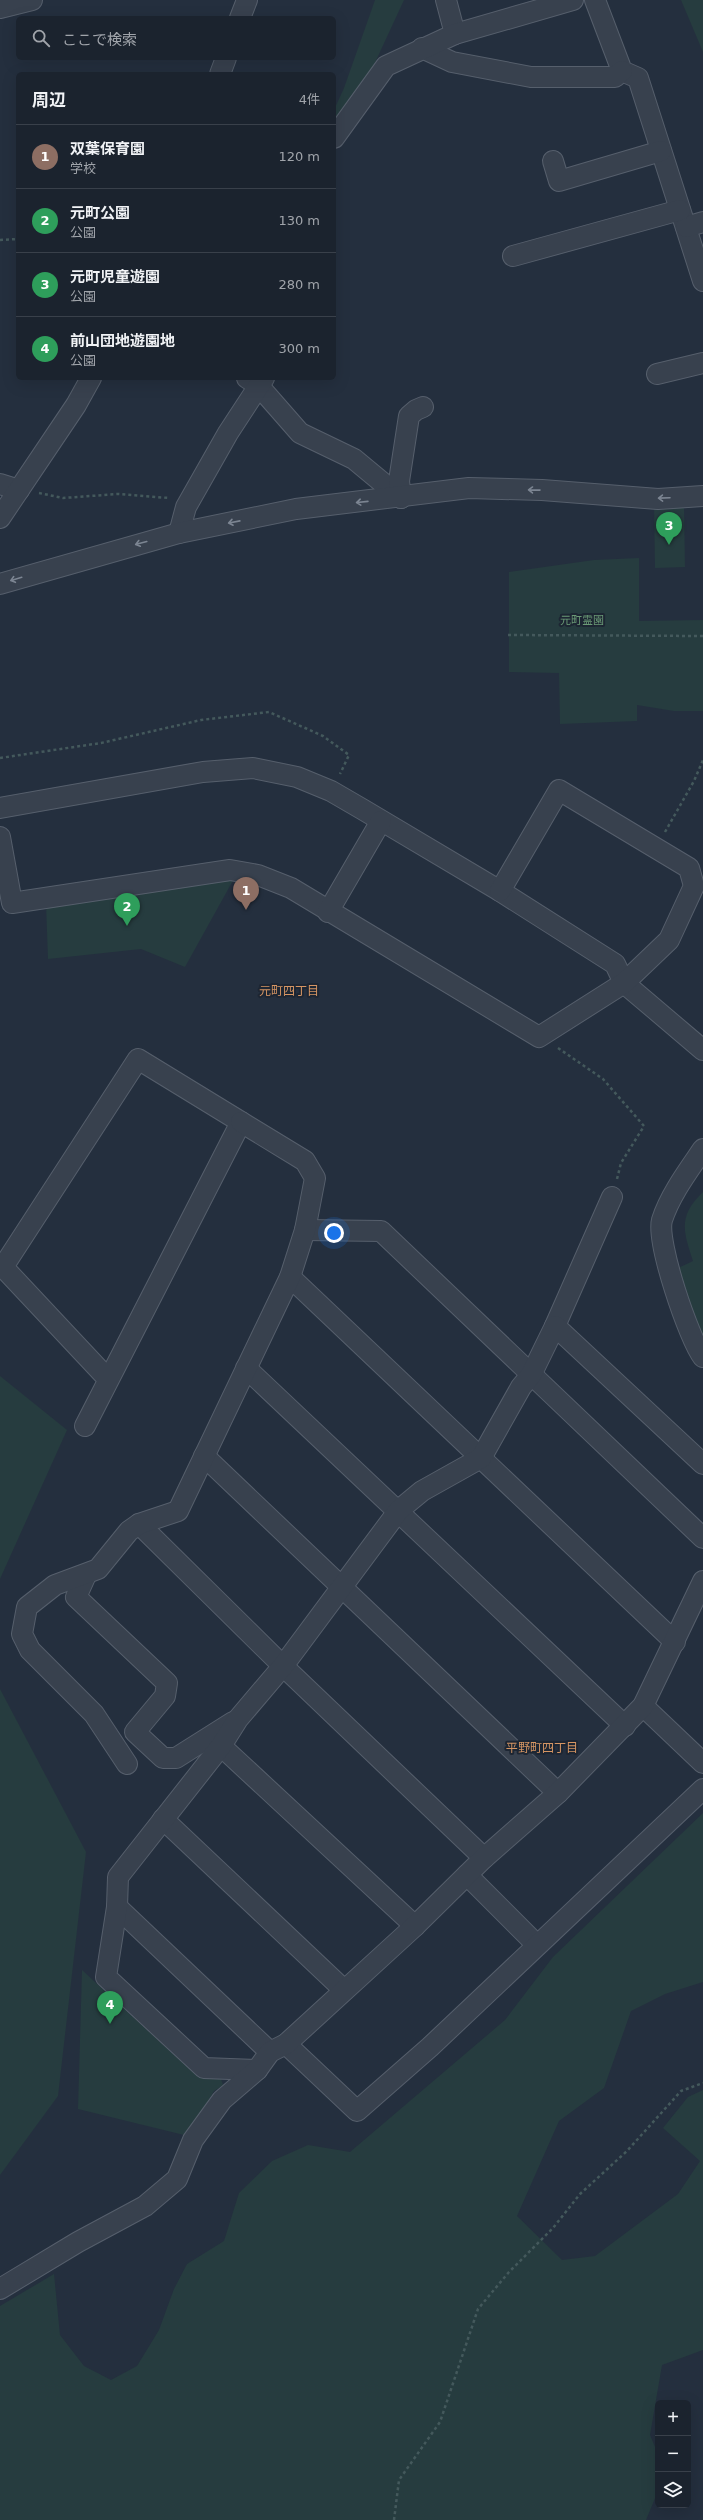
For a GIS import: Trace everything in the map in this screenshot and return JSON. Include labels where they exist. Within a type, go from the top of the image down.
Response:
[{"type":"street","points":[[0,8],[32,0]]},
{"type":"street","points":[[241,16],[247,0]]},
{"type":"street","points":[[446,0],[455,34]]},
{"type":"street","points":[[336,135],[386,66],[455,34],[573,0]]},
{"type":"street","points":[[595,0],[622,71],[638,78],[661,151],[690,220],[703,282]]},
{"type":"street","points":[[422,48],[452,62],[530,77],[615,77],[622,71]]},
{"type":"street","points":[[221,72],[225,60]]},
{"type":"street","points":[[553,161],[560,181],[661,151]]},
{"type":"street","points":[[513,256],[690,220]]},
{"type":"street","points":[[657,374],[703,363]]},
{"type":"street","points":[[0,518],[90,380]]},
{"type":"street","points":[[179,532],[186,506],[256,380],[300,433],[354,459],[401,498]]},
{"type":"street","points":[[401,498],[399,481],[409,416],[416,410],[423,407]]},
{"type":"street","points":[[0,484],[19,490]]},
{"type":"street","points":[[0,584],[179,532],[296,509],[401,498],[469,488],[542,490],[658,499],[703,496]]},
{"type":"street","points":[[0,808],[202,772],[253,768],[296,777],[331,791],[500,891],[615,964],[624,983],[703,1050]]},
{"type":"street","points":[[0,837],[12,903],[230,870],[258,875],[291,888],[328,912],[539,1037],[624,983],[669,940],[694,886],[689,868],[559,790],[500,891]]},
{"type":"street","points":[[328,912],[381,821]]},
{"type":"street","points":[[108,1379],[2,1267],[138,1059],[305,1161],[315,1178],[305,1230],[290,1277],[178,1511],[139,1524],[129,1531],[98,1569],[86,1575],[55,1585],[27,1607],[22,1634],[30,1650],[94,1714],[127,1764]]},
{"type":"street","points":[[85,1426],[241,1122]]},
{"type":"street","points":[[703,1149],[683,1179],[662,1222],[668,1268],[683,1313],[703,1357]]},
{"type":"street","points":[[258,2070],[204,2068],[106,1977],[117,1907],[118,1877],[221,1746],[238,1719],[283,1666],[399,1510],[422,1491],[480,1458],[521,1387],[531,1375],[555,1326],[612,1197]]},
{"type":"street","points":[[305,1230],[381,1231],[703,1538]]},
{"type":"street","points":[[290,1277],[675,1642]]},
{"type":"street","points":[[555,1326],[703,1464]]},
{"type":"street","points":[[246,1368],[399,1510],[625,1726]]},
{"type":"street","points":[[204,1456],[558,1793]]},
{"type":"street","points":[[139,1524],[283,1666],[484,1858]]},
{"type":"street","points":[[86,1575],[76,1597],[167,1683],[166,1696],[135,1732],[163,1758],[176,1758],[238,1719]]},
{"type":"street","points":[[0,2289],[78,2242],[145,2206],[177,2179],[193,2140],[222,2100],[258,2070],[278,2048],[415,1926],[484,1858],[558,1793],[643,1706],[703,1581]]},
{"type":"street","points":[[643,1706],[703,1763]]},
{"type":"street","points":[[221,1746],[415,1926]]},
{"type":"street","points":[[117,1907],[278,2048],[357,2111],[430,2047],[703,1789]]},
{"type":"street","points":[[163,1819],[344,1990]]},
{"type":"street","points":[[467,1875],[537,1945]]},
{"type":"path","points":[[0,240],[16,239]]},
{"type":"path","points":[[19,490],[62,498],[118,494],[167,497],[186,506]]},
{"type":"path","points":[[508,635],[703,636]]},
{"type":"path","points":[[0,758],[101,742],[201,720],[269,712],[323,736],[349,755],[331,791]]},
{"type":"path","points":[[656,848],[694,781],[703,760]]},
{"type":"path","points":[[539,1037],[570,1055],[604,1079],[644,1126],[621,1163],[612,1197]]},
{"type":"path","points":[[394,2520],[399,2480],[440,2422],[478,2309],[509,2272],[553,2228],[580,2194],[627,2151],[681,2091],[703,2083]]},
{"type":"green space","points":[[375,0],[404,0],[367,80],[336,126],[336,106],[344,88]]},
{"type":"green space","points":[[681,0],[703,0],[703,52]]},
{"type":"green space","points":[[654,505],[684,505],[685,567],[655,568]]},
{"type":"green space","name":"元町霊園","points":[[639,558],[639,621],[703,620],[703,711],[674,711],[637,705],[637,721],[560,724],[559,673],[509,672],[509,572],[594,560]]},
{"type":"green space","points":[[236,875],[185,967],[141,949],[48,959],[46,904]]},
{"type":"green space","points":[[703,1192],[703,1347],[674,1270],[693,1261],[685,1232],[686,1216],[689,1209]]},
{"type":"green space","points":[[0,1376],[67,1430],[0,1579]]},
{"type":"green space","points":[[0,1689],[86,1852],[58,2096],[0,2175]]},
{"type":"green space","points":[[703,1813],[703,1982],[665,1994],[631,2011],[604,2088],[559,2121],[517,2216],[562,2260],[595,2256],[678,2194],[700,2161],[663,2128],[688,2097],[703,2090],[703,2350],[662,2365],[650,2435],[655,2447],[655,2498],[646,2520],[0,2520],[0,2306],[54,2274],[60,2335],[84,2366],[111,2380],[137,2366],[159,2330],[174,2289],[187,2264],[224,2241],[239,2193],[272,2161],[308,2145],[350,2152],[505,2020],[553,1957]]},
{"type":"green space","points":[[82,1970],[198,2077],[221,2079],[223,2085],[214,2091],[188,2136],[78,2109]]},
{"type":"place","name":"元町児童遊園","points":[[669,545]]},
{"type":"place","name":"双葉保育園","points":[[246,910]]},
{"type":"place","name":"元町公園","points":[[127,926]]},
{"type":"place","name":"前山団地遊園地","points":[[110,2024]]},
{"type":"district","name":"元町四丁目","points":[[289,991]]},
{"type":"district","name":"平野町四丁目","points":[[542,1748]]}]
